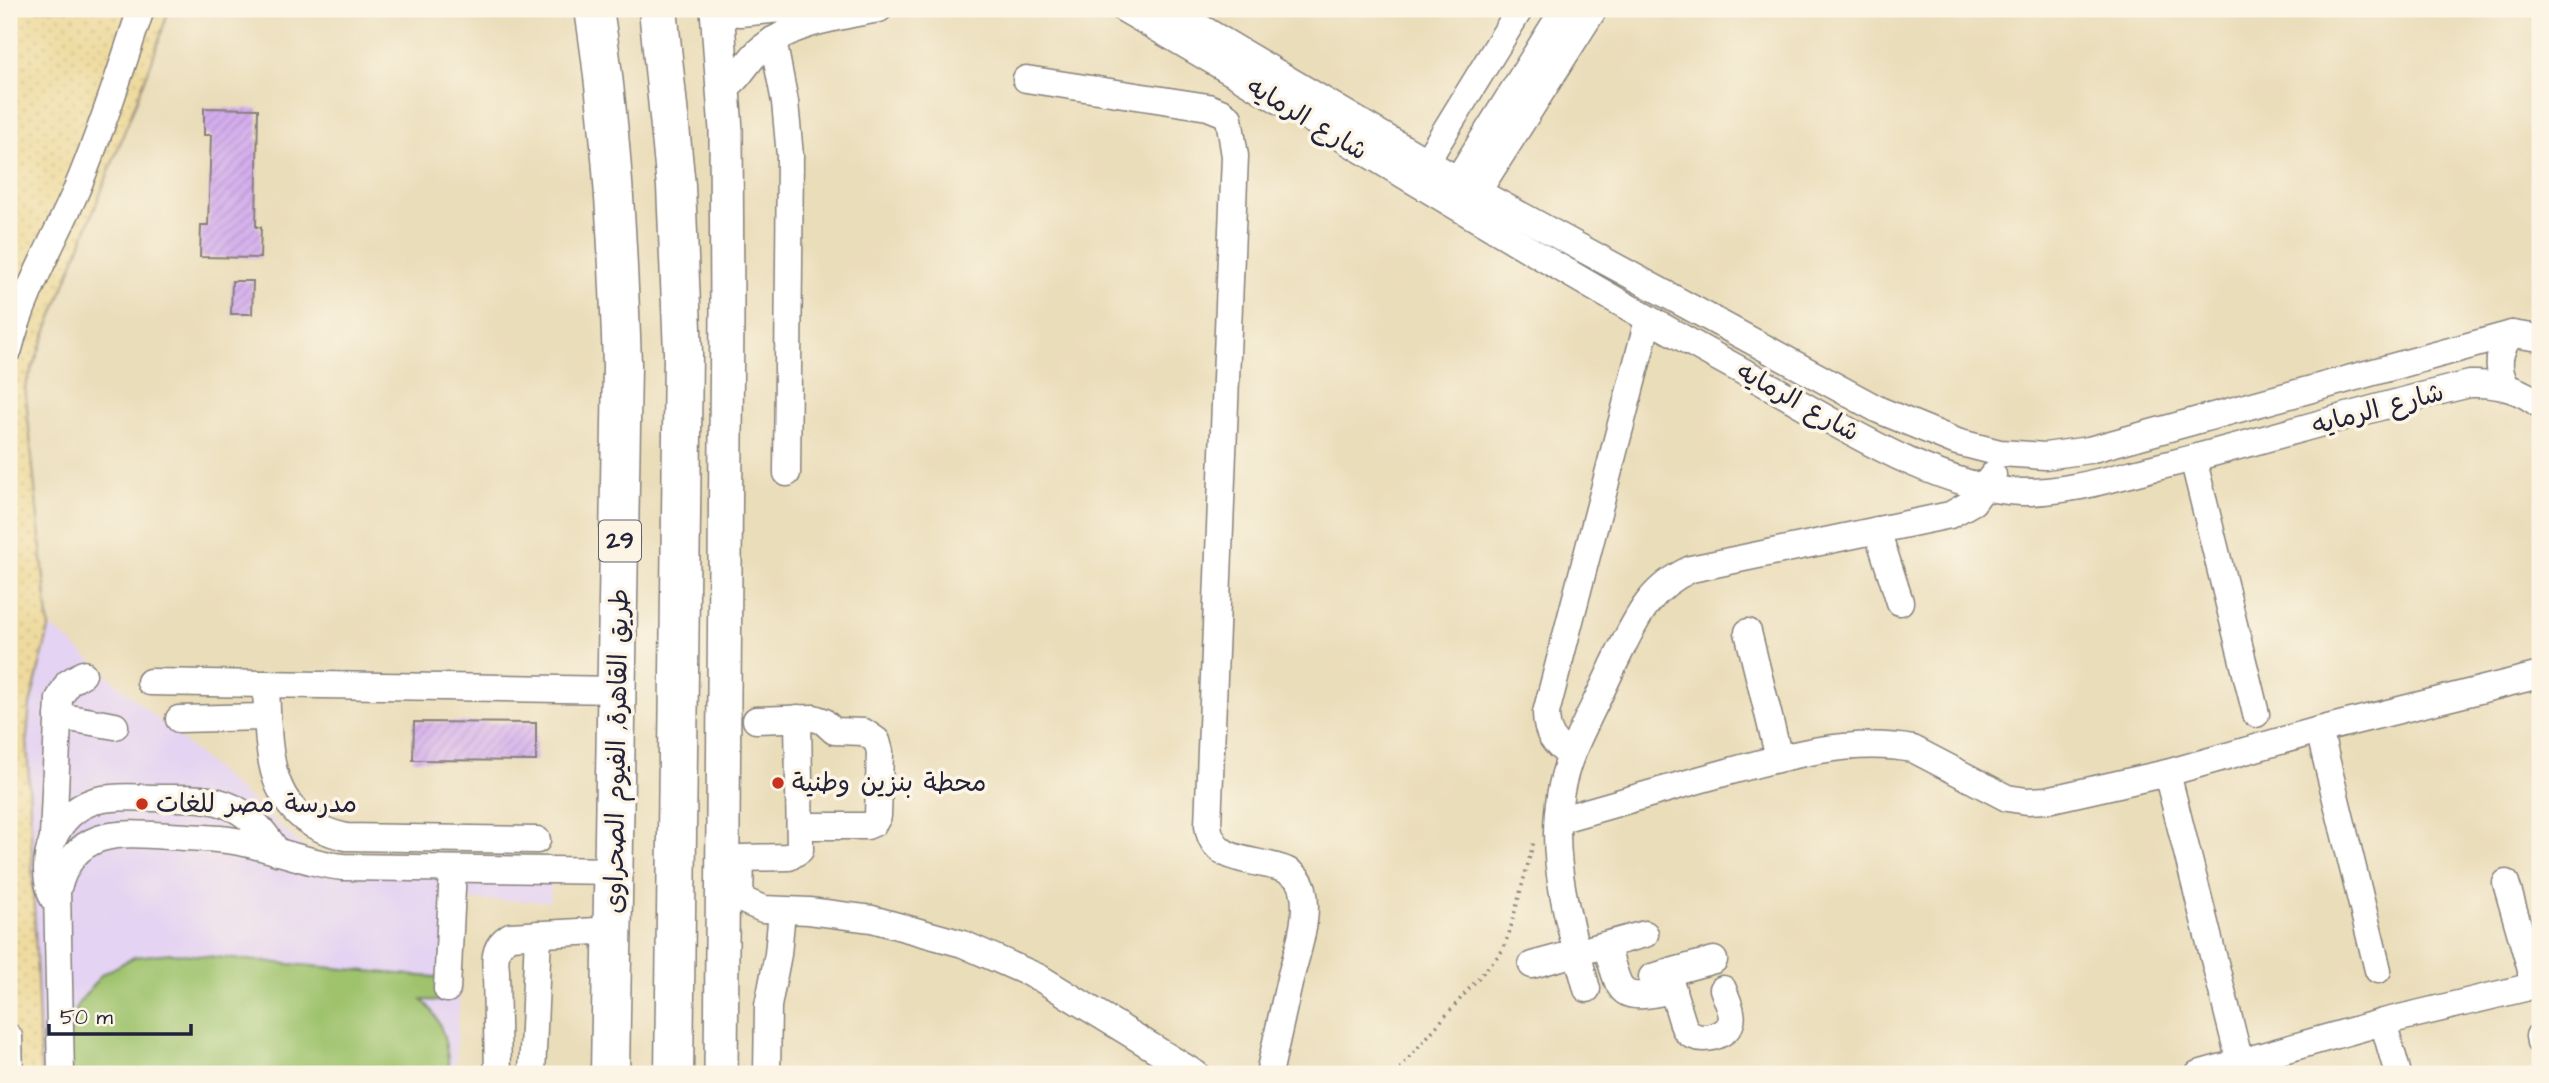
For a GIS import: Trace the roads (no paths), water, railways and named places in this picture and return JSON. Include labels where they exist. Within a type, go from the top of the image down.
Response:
[{"type":"highway","name":"طريق القاهرة, الفيوم الصحراوى","points":[[594,9],[610,147],[622,365],[610,1074]]},
{"type":"highway","points":[[658,9],[676,186],[683,353],[674,1074]]},
{"type":"main road","points":[[717,10],[726,130],[731,898],[721,1074]]},
{"type":"street","points":[[9,349],[20,316],[100,130],[141,9]]},
{"type":"street","points":[[717,10],[740,13],[781,9]]},
{"type":"street","points":[[723,88],[733,82],[752,56],[790,31],[821,21],[879,9]]},
{"type":"street","name":"شارع الرمايه","points":[[1124,9],[1461,196],[1856,399],[1931,433],[1979,449],[2045,456],[2089,450],[2512,334],[2540,338]]},
{"type":"street","name":"شارع الرمايه","points":[[1168,9],[1420,172]]},
{"type":"street","points":[[1420,172],[1520,9]]},
{"type":"street","points":[[1461,196],[1564,9]]},
{"type":"street","points":[[1461,196],[1594,9]]},
{"type":"street","points":[[773,40],[785,103],[790,156],[787,473]]},
{"type":"street","points":[[1026,79],[1208,107],[1229,118],[1233,131],[1235,156],[1232,250],[1208,825],[1209,838],[1213,845],[1224,853],[1290,873],[1303,886],[1305,906],[1298,946],[1269,1074]]},
{"type":"street","name":"شارع الرمايه","points":[[1461,196],[1648,320],[1884,449],[1929,469],[1986,487],[2021,492],[2071,488],[2482,383],[2506,386],[2538,401]]},
{"type":"street","points":[[1572,755],[1553,741],[1546,713],[1648,320]]},
{"type":"street","points":[[2506,386],[2499,369],[2500,359],[2512,334]]},
{"type":"street","points":[[1587,989],[1560,886],[1557,864],[1558,820],[1565,776],[1572,755],[1637,617],[1655,592],[1666,582],[1691,569],[1964,509],[1986,487],[1995,471],[2000,453]]},
{"type":"street","points":[[2193,458],[2256,714]]},
{"type":"street","points":[[1877,530],[1900,603]]},
{"type":"street","points":[[1748,632],[1779,758]]},
{"type":"street","points":[[53,837],[58,716],[63,691],[68,683],[83,674]]},
{"type":"street","points":[[1558,820],[1779,758],[1856,746],[1896,746],[1913,749],[2007,798],[2047,800],[2167,773],[2319,730],[2540,675]]},
{"type":"street","points":[[150,682],[618,690]]},
{"type":"street","points":[[266,684],[270,761],[278,789],[295,812],[319,829],[354,837],[537,841]]},
{"type":"street","points":[[58,716],[115,726]]},
{"type":"street","points":[[179,719],[267,718]]},
{"type":"street","points":[[798,718],[801,845],[793,856],[741,858],[731,898],[763,909],[872,919],[937,936],[989,954],[1040,978],[1196,1074]]},
{"type":"street","points":[[756,720],[819,718],[836,732],[869,733],[877,741],[880,752],[878,816],[874,822],[863,827],[801,826]]},
{"type":"street","points":[[2319,730],[2378,970]]},
{"type":"street","points":[[2167,773],[2241,1068]]},
{"type":"street","points":[[56,906],[49,890],[46,872],[47,854],[53,837],[63,822],[77,810],[93,802],[113,798],[199,799],[231,807],[245,814],[269,838],[277,852]]},
{"type":"street","points":[[61,1074],[56,906],[61,877],[78,852],[104,836],[134,834],[232,841],[336,867],[615,872]]},
{"type":"street","points":[[447,989],[453,869]]},
{"type":"street","points":[[2198,1074],[2241,1068],[2383,1022],[2516,992],[2529,984],[2531,970],[2505,883]]},
{"type":"street","points":[[767,1074],[767,1013],[778,954],[782,911]]},
{"type":"street","points":[[498,1074],[494,957],[503,941],[510,936],[614,930]]},
{"type":"street","points":[[532,1074],[538,934]]},
{"type":"street","points":[[1532,965],[1645,934]]},
{"type":"street","points":[[1606,944],[1618,984],[1625,993],[1640,997],[1663,980],[1714,960]]},
{"type":"street","points":[[1663,980],[1686,1032],[1699,1039],[1723,1032],[1730,1025],[1732,1015],[1723,989]]},
{"type":"street","points":[[2383,1022],[2398,1074]]},
{"type":"street","points":[[9,1037],[10,1074]]},
{"type":"place","name":"محطة بنزين وطنية","points":[[778,783]]},
{"type":"place","name":"مدرسة مصر للغات","points":[[142,804]]}]
